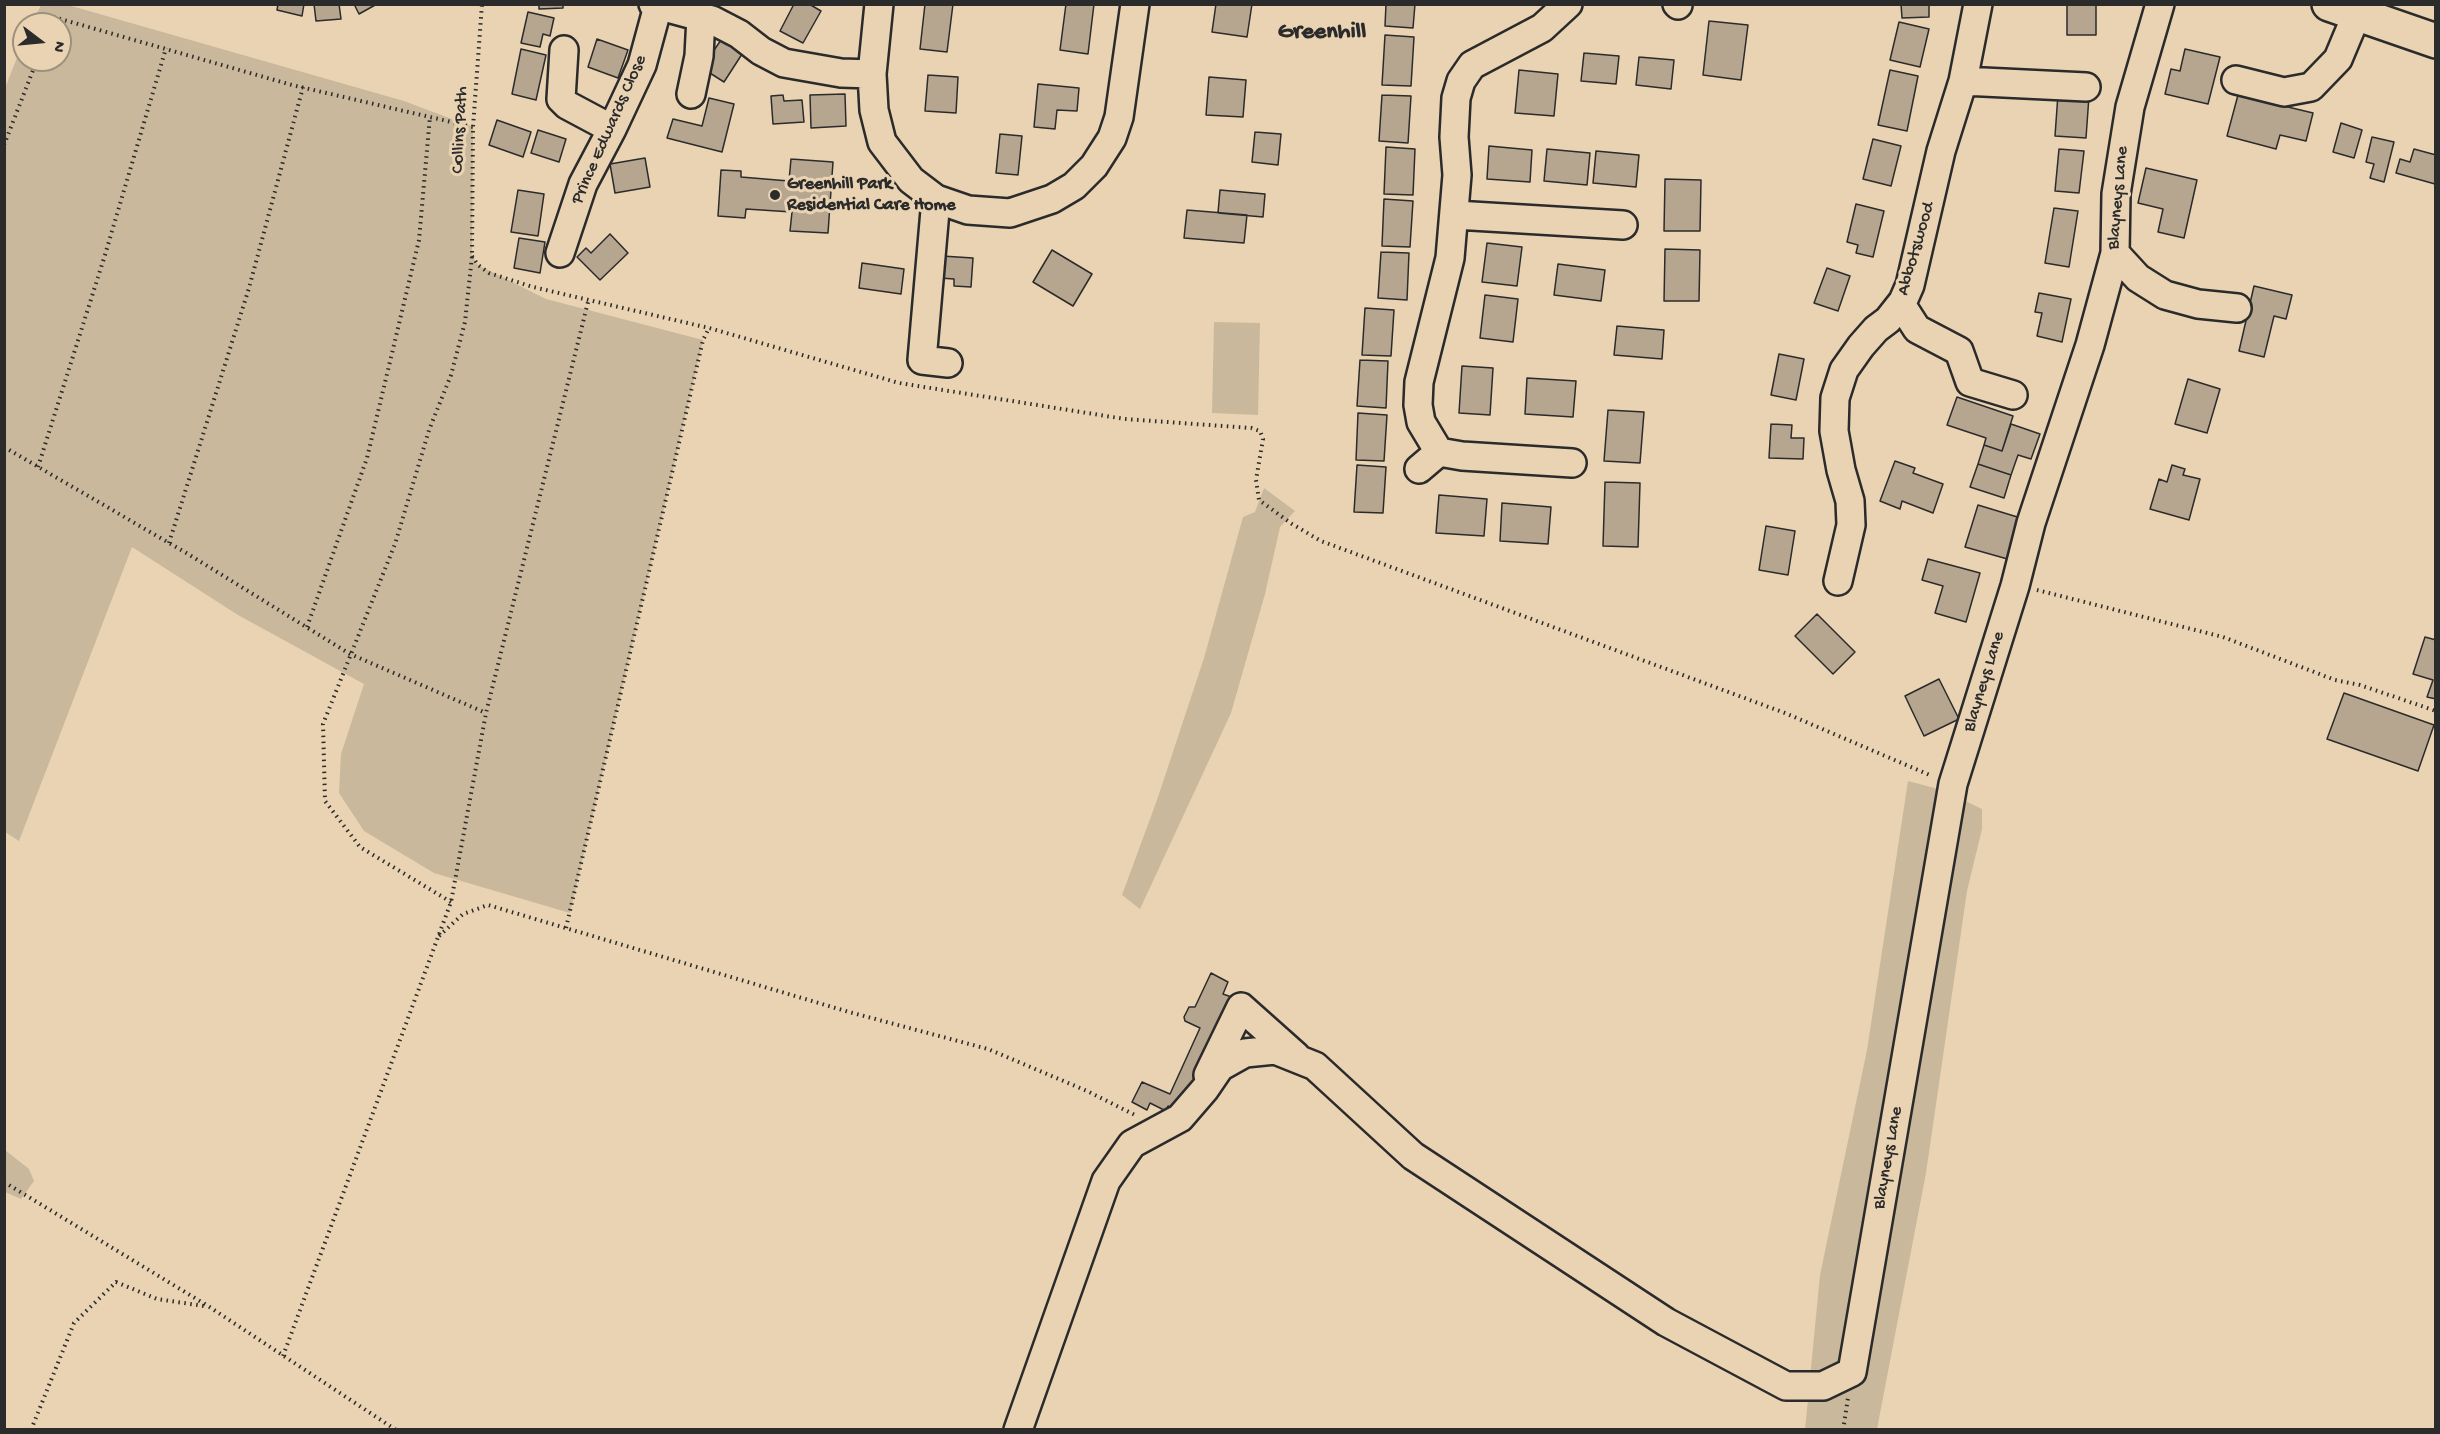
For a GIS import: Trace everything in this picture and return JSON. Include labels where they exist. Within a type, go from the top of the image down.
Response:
[{"type":"main road","points":[[2343,10],[2436,41]]},
{"type":"street","points":[[879,4],[872,74],[874,110],[882,142],[911,180],[936,200],[968,210],[1010,213],[1052,199],[1074,186],[1094,166],[1112,138],[1119,117],[1135,4]]},
{"type":"street","points":[[1568,4],[1542,28],[1472,66],[1461,81],[1456,98],[1454,137],[1457,175],[1450,258],[1419,382],[1418,405],[1421,422],[1439,452],[1462,456],[1571,463]]},
{"type":"street","name":"Abbotswood","points":[[1838,581],[1851,525],[1850,501],[1841,470],[1834,431],[1836,398],[1844,370],[1861,346],[1901,304],[1910,285],[1941,151],[1963,81],[1978,4]]},
{"type":"street","name":"Blayneys Lane","points":[[1302,1061],[1315,1066],[1413,1156],[1666,1322],[1786,1386],[1823,1386],[1852,1372],[1953,784],[2015,586],[2031,523],[2090,345],[2115,253],[2116,194],[2130,107],[2160,4]]},
{"type":"street","points":[[656,5],[712,20],[739,34],[761,51],[784,63],[819,70],[872,74]]},
{"type":"street","name":"Prince Edwards Close","points":[[560,253],[583,184],[642,65],[656,5]]},
{"type":"street","points":[[2236,80],[2284,92],[2311,87],[2338,59],[2343,10]]},
{"type":"street","points":[[692,94],[699,56],[701,17]]},
{"type":"street","points":[[564,50],[561,99],[567,105],[612,129]]},
{"type":"street","points":[[1963,81],[2086,87]]},
{"type":"street","points":[[936,200],[922,360],[948,363]]},
{"type":"street","points":[[1455,215],[1623,226]]},
{"type":"street","points":[[2115,253],[2138,278],[2165,295],[2198,304],[2237,308]]},
{"type":"street","points":[[1901,304],[1917,329],[1959,351],[1970,382],[2013,395]]},
{"type":"street","points":[[1419,469],[1439,452]]},
{"type":"street","points":[[1196,1100],[1241,1007],[1302,1061]]},
{"type":"street","points":[[1018,1430],[1106,1181],[1132,1144],[1180,1118],[1220,1067],[1245,1053],[1275,1050],[1302,1061]]},
{"type":"path","name":"Collins Path","points":[[451,902],[360,847],[325,801],[323,724],[395,544],[429,430],[451,375],[465,322],[472,256],[473,127],[482,4]]},
{"type":"path","points":[[72,22],[303,87],[473,127]]},
{"type":"path","points":[[38,466],[105,255],[166,48]]},
{"type":"path","points":[[4,145],[32,72]]},
{"type":"path","points":[[169,543],[249,288],[303,87]]},
{"type":"path","points":[[307,627],[367,458],[418,240],[430,116]]},
{"type":"path","points":[[472,256],[478,265],[489,273],[588,302],[708,328],[899,383],[1125,419],[1251,428],[1260,431],[1263,439],[1256,480],[1259,500],[1292,524],[1321,541],[1785,713],[1953,784]]},
{"type":"path","points":[[283,1356],[451,902],[486,713],[588,302]]},
{"type":"path","points":[[566,928],[703,340],[708,328]]},
{"type":"path","points":[[4,447],[169,543],[350,654],[486,713]]},
{"type":"path","points":[[2015,586],[2028,586],[2223,637],[2335,680],[2360,685],[2436,711]]},
{"type":"path","points":[[438,937],[464,914],[488,905],[849,1012],[988,1049],[1087,1091],[1161,1128]]},
{"type":"path","points":[[4,1182],[208,1306],[396,1430]]},
{"type":"path","points":[[31,1430],[74,1323],[116,1282],[157,1299],[208,1306]]},
{"type":"shaded area","points":[[41,5],[68,5],[404,101],[473,127],[472,256],[478,265],[546,299],[703,340],[570,913],[434,873],[364,831],[339,793],[341,754],[364,684],[238,615],[132,547],[19,841],[5,832],[5,88],[12,70],[72,72],[72,12],[38,12]]},
{"type":"shaded area","points":[[1214,322],[1260,323],[1258,415],[1212,413]]},
{"type":"shaded area","points":[[1264,488],[1295,511],[1280,527],[1265,594],[1231,713],[1140,909],[1122,895],[1157,800],[1204,658],[1243,517],[1255,512]]},
{"type":"shaded area","points":[[1908,781],[1942,790],[1982,809],[1982,829],[1967,891],[1926,1173],[1877,1429],[1805,1430],[1820,1275],[1867,1050]]},
{"type":"shaded area","points":[[5,1150],[29,1169],[34,1181],[21,1199],[5,1192]]},
{"type":"building","points":[[278,4],[304,4],[302,16],[277,10]]},
{"type":"building","points":[[314,4],[339,4],[341,19],[316,21]]},
{"type":"building","points":[[354,4],[377,4],[359,14]]},
{"type":"building","points":[[539,4],[563,4],[563,8],[539,9]]},
{"type":"building","points":[[794,4],[809,4],[821,11],[803,43],[780,31]]},
{"type":"building","points":[[925,4],[953,4],[947,52],[920,49]]},
{"type":"building","points":[[1066,4],[1094,4],[1088,54],[1060,50]]},
{"type":"building","points":[[1216,4],[1252,4],[1247,37],[1212,32]]},
{"type":"building","points":[[1386,4],[1415,4],[1413,28],[1385,26]]},
{"type":"building","points":[[1901,4],[1929,4],[1929,17],[1902,18]]},
{"type":"building","points":[[2067,4],[2096,4],[2096,35],[2067,35]]},
{"type":"building","points":[[528,12],[554,18],[550,36],[543,34],[540,47],[521,43]]},
{"type":"building","points":[[1709,21],[1748,25],[1741,80],[1703,75]]},
{"type":"building","points":[[1899,22],[1929,29],[1920,67],[1890,60]]},
{"type":"building","points":[[1385,35],[1414,37],[1411,86],[1382,85]]},
{"type":"building","points":[[723,37],[744,51],[724,82],[702,68]]},
{"type":"building","points":[[597,39],[628,50],[618,78],[588,67]]},
{"type":"building","points":[[521,49],[546,55],[536,100],[512,94]]},
{"type":"building","points":[[2185,49],[2220,57],[2208,104],[2165,94],[2171,69],[2180,71]]},
{"type":"building","points":[[1584,53],[1619,56],[1616,84],[1581,81]]},
{"type":"building","points":[[1639,57],[1674,60],[1671,89],[1636,85]]},
{"type":"building","points":[[1519,70],[1558,74],[1554,116],[1515,113]]},
{"type":"building","points":[[1890,70],[1918,76],[1907,131],[1878,125]]},
{"type":"building","points":[[928,75],[958,77],[956,113],[925,111]]},
{"type":"building","points":[[1209,77],[1246,80],[1243,117],[1206,115]]},
{"type":"building","points":[[1038,84],[1079,88],[1077,111],[1057,110],[1055,129],[1034,127]]},
{"type":"building","points":[[845,94],[846,126],[811,128],[810,95]]},
{"type":"building","points":[[2058,94],[2089,96],[2086,138],[2055,136]]},
{"type":"building","points":[[783,95],[784,101],[802,100],[804,122],[773,124],[771,96]]},
{"type":"building","points":[[1382,95],[1411,96],[1408,143],[1379,141]]},
{"type":"building","points":[[2238,95],[2313,113],[2306,141],[2280,135],[2276,149],[2227,136]]},
{"type":"building","points":[[709,98],[734,104],[722,152],[667,138],[673,119],[702,126]]},
{"type":"building","points":[[497,120],[531,132],[523,157],[489,145]]},
{"type":"building","points":[[2341,123],[2362,130],[2354,158],[2333,152]]},
{"type":"building","points":[[538,130],[566,139],[559,162],[531,153]]},
{"type":"building","points":[[1255,132],[1281,134],[1278,165],[1252,162]]},
{"type":"building","points":[[1000,134],[1022,136],[1018,175],[996,173]]},
{"type":"building","points":[[2372,137],[2394,142],[2384,182],[2370,178],[2374,164],[2366,162]]},
{"type":"building","points":[[1873,139],[1901,146],[1891,186],[1863,179]]},
{"type":"building","points":[[1489,146],[1532,150],[1530,182],[1487,179]]},
{"type":"building","points":[[1386,147],[1415,149],[1413,195],[1384,194]]},
{"type":"building","points":[[1547,149],[1590,153],[1587,185],[1544,181]]},
{"type":"building","points":[[2059,149],[2084,151],[2079,193],[2055,191]]},
{"type":"building","points":[[2414,149],[2436,155],[2435,184],[2396,173],[2400,159],[2410,162]]},
{"type":"building","points":[[1596,151],[1639,155],[1636,187],[1593,183]]},
{"type":"building","points":[[645,158],[650,187],[615,193],[610,164]]},
{"type":"building","name":"Greenhill Park Residential Care Home","points":[[791,159],[833,162],[828,233],[790,231],[792,212],[746,209],[745,218],[718,216],[721,170],[741,171],[741,177],[789,181]]},
{"type":"building","points":[[2146,168],[2197,180],[2184,238],[2158,232],[2163,209],[2138,203]]},
{"type":"building","points":[[1665,179],[1701,180],[1700,231],[1664,231]]},
{"type":"building","points":[[518,190],[544,194],[538,236],[511,232]]},
{"type":"building","points":[[1220,190],[1265,194],[1263,217],[1218,213]]},
{"type":"building","points":[[1384,199],[1413,201],[1410,247],[1382,246]]},
{"type":"building","points":[[1856,204],[1884,211],[1873,257],[1856,253],[1858,245],[1847,242]]},
{"type":"building","points":[[2054,208],[2078,211],[2069,267],[2045,263]]},
{"type":"building","points":[[1187,210],[1247,215],[1244,243],[1184,238]]},
{"type":"building","points":[[610,234],[628,253],[600,280],[577,257],[586,248],[591,253]]},
{"type":"building","points":[[519,238],[545,242],[540,273],[514,268]]},
{"type":"building","points":[[1487,243],[1522,247],[1517,286],[1482,282]]},
{"type":"building","points":[[1665,249],[1700,250],[1699,301],[1664,301]]},
{"type":"building","points":[[1052,250],[1092,274],[1073,306],[1033,282]]},
{"type":"building","points":[[1381,252],[1409,253],[1407,300],[1378,298]]},
{"type":"building","points":[[942,256],[973,258],[971,287],[954,286],[954,279],[940,278]]},
{"type":"building","points":[[862,263],[904,269],[901,294],[859,288]]},
{"type":"building","points":[[1558,264],[1605,270],[1601,301],[1554,295]]},
{"type":"building","points":[[1827,268],[1850,276],[1838,311],[1814,303]]},
{"type":"building","points":[[2254,286],[2292,295],[2286,319],[2274,316],[2264,357],[2239,351]]},
{"type":"building","points":[[2039,293],[2071,299],[2062,342],[2037,336],[2042,313],[2035,312]]},
{"type":"building","points":[[1485,295],[1518,299],[1513,342],[1480,338]]},
{"type":"building","points":[[1365,308],[1394,310],[1391,356],[1362,355]]},
{"type":"building","points":[[1617,326],[1664,330],[1662,359],[1614,355]]},
{"type":"building","points":[[1779,354],[1804,359],[1796,400],[1771,395]]},
{"type":"building","points":[[1360,360],[1388,361],[1386,408],[1357,406]]},
{"type":"building","points":[[1462,366],[1493,368],[1490,415],[1459,413]]},
{"type":"building","points":[[1527,378],[1576,381],[1573,417],[1525,414]]},
{"type":"building","points":[[2188,379],[2220,389],[2207,433],[2175,424]]},
{"type":"building","points":[[1957,397],[2013,416],[2002,451],[1984,445],[1986,438],[1947,425]]},
{"type":"building","points":[[1608,410],[1644,412],[1640,463],[1604,461]]},
{"type":"building","points":[[1358,413],[1387,415],[1384,461],[1356,460]]},
{"type":"building","points":[[1771,424],[1792,425],[1791,438],[1804,438],[1803,459],[1769,458]]},
{"type":"building","points":[[2011,424],[2040,434],[2031,459],[2018,455],[2011,475],[1978,464],[1984,445],[2002,451]]},
{"type":"building","points":[[1895,461],[1915,468],[1913,473],[1943,484],[1933,513],[1902,501],[1900,509],[1880,501]]},
{"type":"building","points":[[1978,464],[2011,475],[2004,498],[1970,487]]},
{"type":"building","points":[[1357,465],[1386,467],[1383,513],[1354,512]]},
{"type":"building","points":[[2172,465],[2185,469],[2183,475],[2200,479],[2189,520],[2150,509],[2159,479],[2167,482]]},
{"type":"building","points":[[1605,482],[1640,483],[1638,547],[1603,546]]},
{"type":"building","points":[[1439,495],[1487,499],[1484,536],[1436,533]]},
{"type":"building","points":[[1502,503],[1551,507],[1548,544],[1500,541]]},
{"type":"building","points":[[1978,505],[2024,519],[2011,560],[1965,547]]},
{"type":"building","points":[[1766,526],[1795,531],[1788,575],[1759,570]]},
{"type":"building","points":[[1928,559],[1980,573],[1966,622],[1935,613],[1943,586],[1922,580]]},
{"type":"building","points":[[1817,614],[1855,652],[1833,674],[1795,636]]},
{"type":"building","points":[[2425,637],[2436,640],[2436,699],[2427,697],[2433,680],[2413,674]]},
{"type":"building","points":[[1939,679],[1959,719],[1924,736],[1905,696]]},
{"type":"building","points":[[2344,693],[2434,725],[2418,771],[2327,739]]},
{"type":"building","points":[[1211,973],[1228,982],[1223,994],[1237,999],[1188,1104],[1175,1110],[1168,1106],[1166,1111],[1150,1103],[1147,1110],[1132,1102],[1142,1082],[1170,1094],[1200,1028],[1185,1021],[1184,1017],[1189,1007],[1195,1007]]},
{"type":"place","name":"Greenhill Park Residential Care Home","points":[[775,195]]},
{"type":"district","name":"Greenhill","points":[[1322,33]]}]
